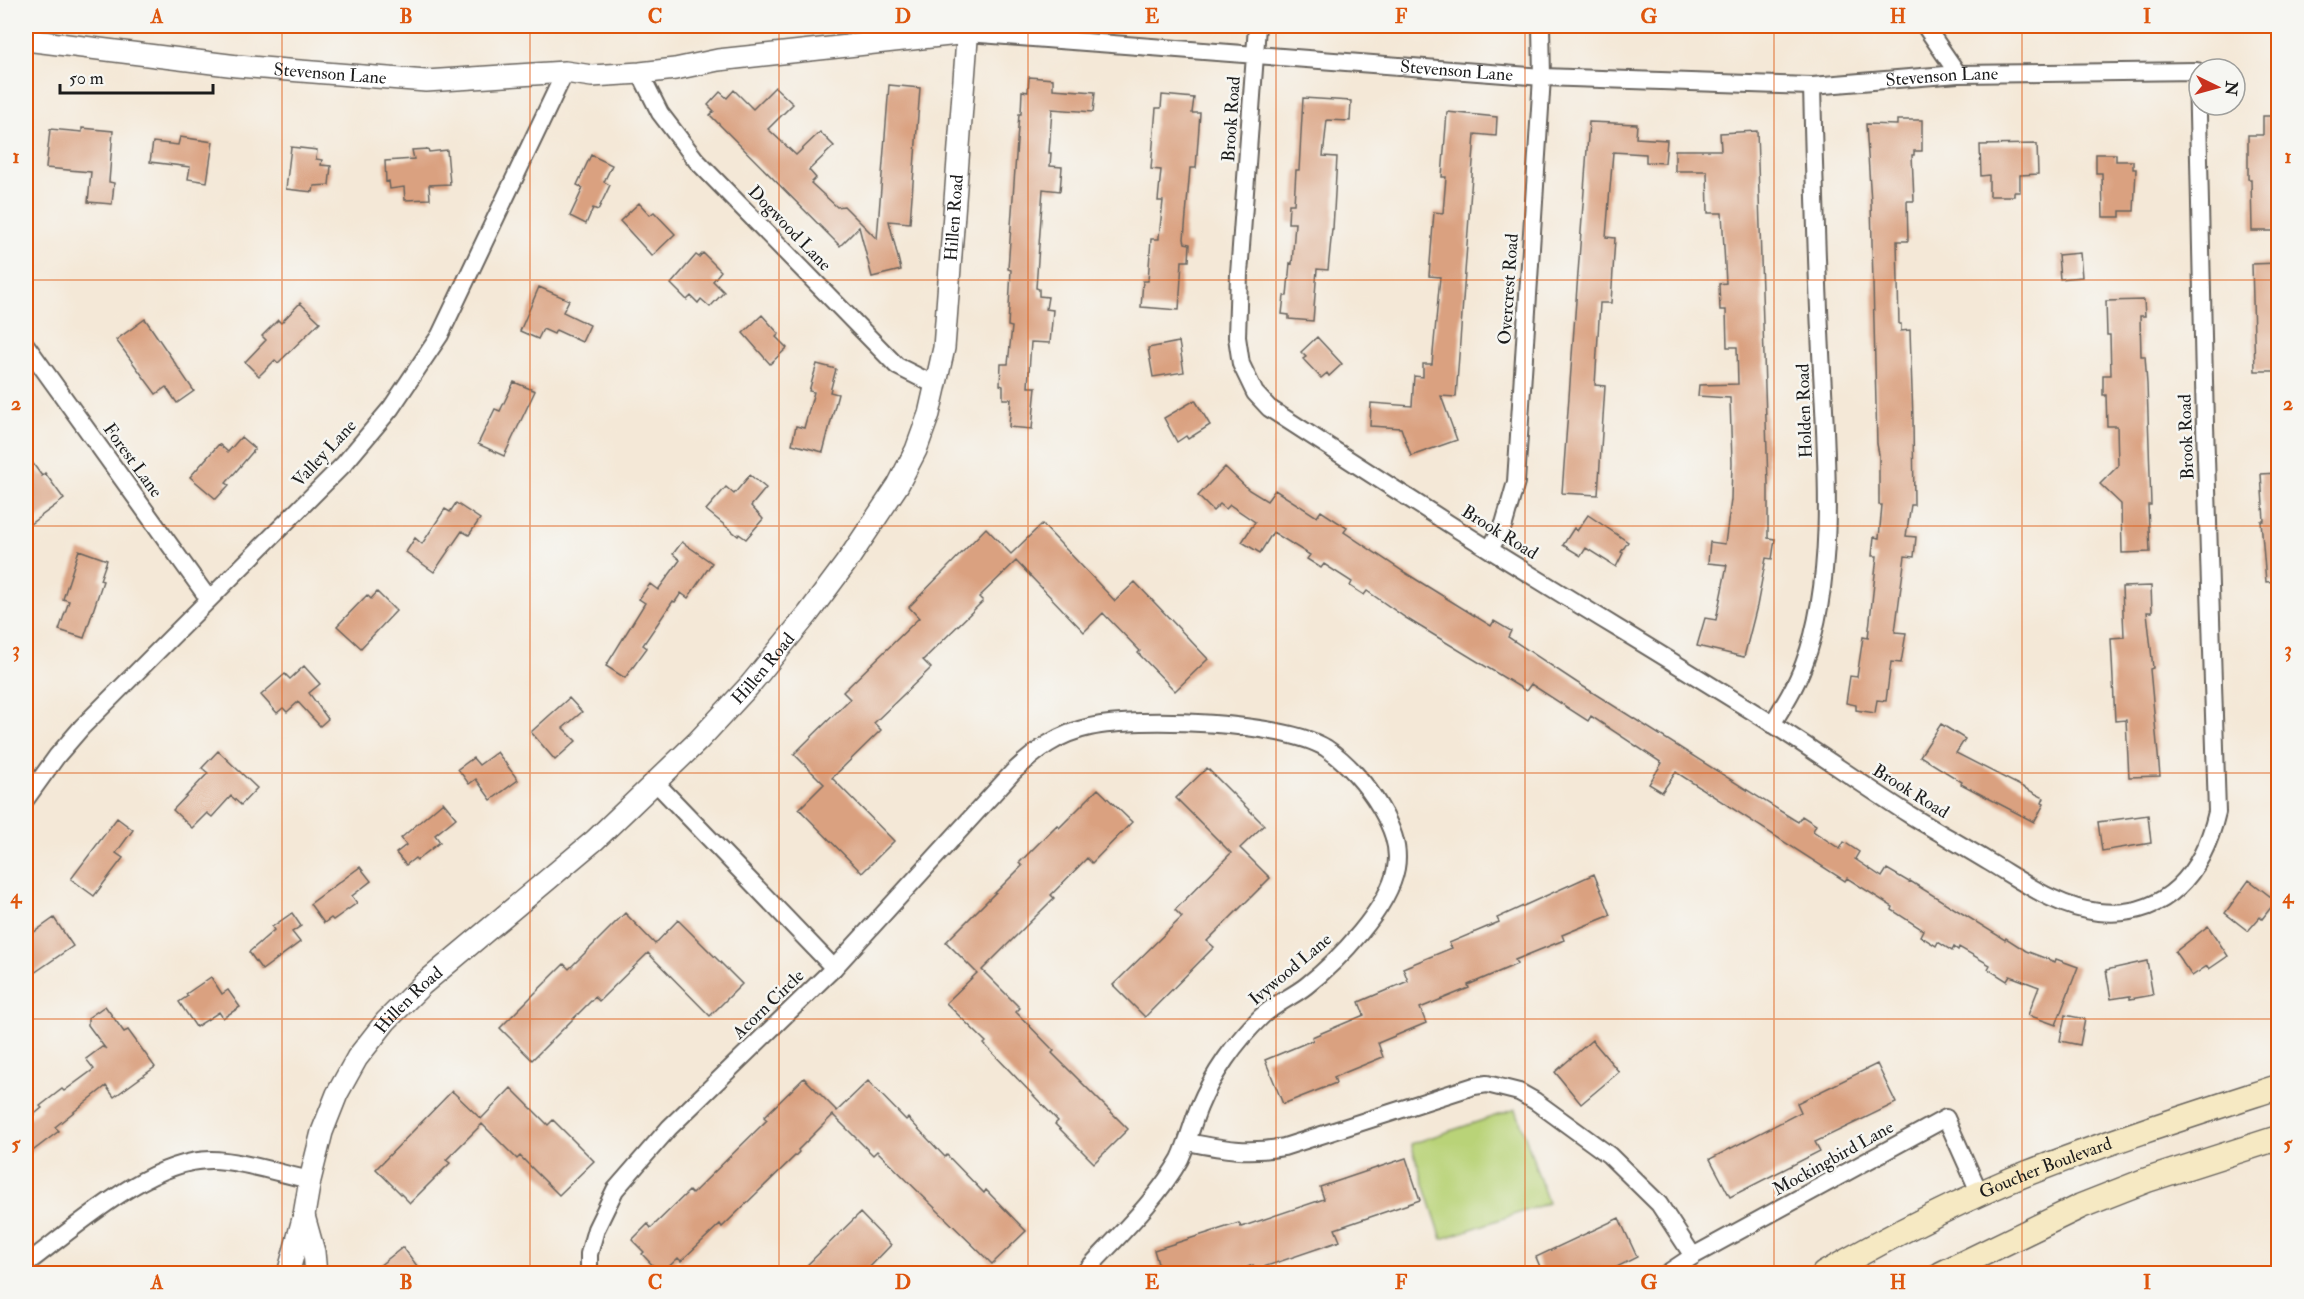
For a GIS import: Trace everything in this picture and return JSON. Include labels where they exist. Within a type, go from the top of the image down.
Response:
[{"type":"main road","name":"Goucher Boulevard","points":[[1824,1274],[1859,1254],[1980,1194],[2131,1135],[2278,1087]]},
{"type":"main road","points":[[1941,1274],[2081,1206],[2147,1180],[2278,1138]]},
{"type":"street","name":"Brook Road","points":[[1257,26],[1237,337],[1241,364],[1248,380],[1255,393],[1269,408],[1490,549],[1772,724],[1911,816],[2048,896],[2078,909],[2100,912],[2140,909],[2155,903],[2174,890],[2190,875],[2203,856],[2212,836],[2217,812],[2198,117]]},
{"type":"street","name":"Overcrest Road","points":[[1490,549],[1504,524],[1516,482],[1542,77],[1541,26]]},
{"type":"street","points":[[1926,26],[1958,74]]},
{"type":"street","name":"Stevenson Lane","points":[[26,40],[237,66],[426,81],[565,72],[592,76],[640,73],[675,69],[718,60],[968,29],[1542,77],[1812,86],[1958,74],[2187,71]]},
{"type":"street","name":"Hillen Road","points":[[288,1274],[304,1215],[322,1132],[337,1094],[357,1058],[386,1021],[422,985],[595,840],[656,783],[749,686],[846,563],[878,517],[907,467],[929,414],[944,348],[968,29]]},
{"type":"street","name":"Stevenson Lane","points":[[565,72],[592,64],[675,57],[718,60]]},
{"type":"street","name":"Valley Lane","points":[[26,799],[82,727],[344,464],[391,408],[440,335],[565,72]]},
{"type":"street","name":"Dogwood Lane","points":[[640,73],[660,113],[696,160],[897,366],[937,386]]},
{"type":"street","name":"Holden Road","points":[[1772,724],[1794,689],[1804,664],[1814,632],[1822,592],[1826,464],[1816,246],[1812,86]]},
{"type":"street","name":"Forest Lane","points":[[26,345],[208,598]]},
{"type":"street","name":"Ivywood Lane","points":[[834,968],[1014,772],[1039,748],[1058,737],[1089,727],[1123,722],[1149,722],[1193,723],[1260,730],[1310,740],[1327,749],[1351,770],[1373,796],[1390,826],[1394,839],[1396,865],[1393,879],[1388,892],[1356,938],[1308,984],[1261,1017],[1238,1044],[1210,1083],[1187,1142]]},
{"type":"street","name":"Acorn Circle","points":[[589,1274],[589,1254],[596,1229],[615,1190],[669,1128],[834,968],[656,783]]},
{"type":"street","points":[[1083,1274],[1140,1212],[1179,1160],[1187,1142],[1240,1152],[1284,1147],[1474,1086],[1487,1084],[1519,1092],[1535,1101],[1617,1162],[1659,1204],[1693,1256]]},
{"type":"street","name":"Mockingbird Lane","points":[[1666,1274],[1693,1256],[1946,1118],[1980,1194]]},
{"type":"street","points":[[26,1264],[118,1196],[153,1175],[186,1162],[212,1160],[310,1180]]},
{"type":"street","points":[[304,1215],[314,1252],[316,1274]]},
{"type":"green space","points":[[1516,1109],[1548,1203],[1442,1239],[1411,1144]]},
{"type":"building","points":[[1029,77],[1053,79],[1053,89],[1095,92],[1093,112],[1052,109],[1050,166],[1062,167],[1060,191],[1043,189],[1036,288],[1039,289],[1039,296],[1048,297],[1046,309],[1053,310],[1050,343],[1031,342],[1028,387],[1036,387],[1032,429],[1009,427],[1011,399],[1003,399],[1003,386],[1000,385],[1001,364],[1008,364],[1012,327],[1008,326],[1011,270],[1008,269],[1019,114],[1021,114],[1022,91],[1028,92]]},
{"type":"building","points":[[889,85],[920,88],[910,223],[889,221],[901,270],[872,277],[859,227],[840,246],[710,115],[714,111],[708,105],[720,92],[727,98],[734,90],[753,109],[775,87],[793,104],[768,129],[796,155],[820,132],[834,146],[809,170],[816,178],[811,183],[837,207],[844,206],[877,239]]},
{"type":"building","points":[[1162,95],[1194,98],[1192,113],[1200,113],[1196,168],[1190,168],[1184,239],[1185,243],[1190,244],[1189,261],[1182,261],[1179,310],[1141,307],[1143,281],[1148,281],[1151,239],[1159,239],[1163,201],[1158,201],[1161,170],[1151,169],[1156,108],[1161,108]]},
{"type":"building","points":[[1303,98],[1351,101],[1350,121],[1327,120],[1323,156],[1337,157],[1333,229],[1328,270],[1317,269],[1313,321],[1289,319],[1289,315],[1282,314],[1284,296],[1287,296],[1290,263],[1292,264],[1295,223],[1288,223],[1289,204],[1294,204],[1296,170],[1299,170]]},
{"type":"building","points":[[1447,112],[1497,117],[1496,136],[1475,134],[1456,397],[1441,396],[1457,440],[1411,456],[1401,428],[1370,426],[1371,403],[1412,406],[1414,376],[1423,377],[1423,364],[1432,364],[1440,277],[1429,276],[1434,212],[1443,213],[1446,177],[1442,177]]},
{"type":"building","points":[[2263,116],[2278,116],[2278,231],[2252,231],[2251,179],[2248,179],[2248,135],[2263,135]]},
{"type":"building","points":[[1897,120],[1922,120],[1922,151],[1914,151],[1912,155],[1914,201],[1907,201],[1908,241],[1897,241],[1899,324],[1901,324],[1901,331],[1910,330],[1913,420],[1914,505],[1911,505],[1906,536],[1916,537],[1914,557],[1905,556],[1895,632],[1906,633],[1901,663],[1891,662],[1886,701],[1877,700],[1875,713],[1856,710],[1856,705],[1846,703],[1850,676],[1857,677],[1863,637],[1868,638],[1877,556],[1872,556],[1874,537],[1879,538],[1882,505],[1879,505],[1871,202],[1866,124],[1897,125]]},
{"type":"building","points":[[1589,122],[1637,124],[1636,138],[1667,140],[1665,163],[1646,162],[1646,154],[1613,152],[1606,237],[1615,238],[1611,303],[1600,303],[1595,385],[1605,386],[1598,495],[1562,493]]},
{"type":"building","points":[[82,128],[113,131],[109,182],[114,183],[112,204],[88,202],[91,172],[46,168],[50,129],[82,132]]},
{"type":"building","points":[[1757,131],[1768,538],[1775,539],[1772,559],[1766,558],[1744,657],[1697,646],[1705,618],[1716,620],[1727,565],[1708,563],[1710,542],[1725,544],[1731,500],[1732,463],[1730,398],[1698,396],[1699,385],[1738,384],[1737,347],[1727,347],[1726,310],[1720,310],[1719,284],[1726,283],[1722,213],[1708,213],[1707,171],[1675,171],[1675,150],[1721,150],[1720,133]]},
{"type":"building","points":[[180,137],[213,142],[207,182],[188,179],[190,167],[150,162],[153,142],[178,145]]},
{"type":"building","points":[[2037,144],[2038,174],[2020,175],[2020,192],[2014,192],[2014,196],[1989,196],[1989,175],[1981,176],[1980,145]]},
{"type":"building","points":[[291,147],[317,150],[316,159],[322,160],[321,165],[331,166],[329,185],[314,186],[313,192],[286,189]]},
{"type":"building","points":[[428,149],[429,152],[447,150],[450,184],[429,185],[430,199],[405,200],[404,187],[390,189],[389,181],[386,182],[385,161],[414,159],[412,150]]},
{"type":"building","points":[[2096,154],[2116,154],[2116,161],[2133,161],[2133,169],[2136,169],[2134,211],[2120,211],[2120,217],[2103,217],[2102,173],[2096,173]]},
{"type":"building","points":[[591,155],[612,165],[604,182],[610,185],[598,210],[593,208],[586,224],[570,216],[583,188],[577,185]]},
{"type":"building","points":[[639,203],[650,215],[654,212],[675,234],[652,256],[620,221]]},
{"type":"building","points":[[703,253],[721,271],[713,281],[724,292],[710,307],[701,299],[698,303],[691,296],[687,300],[671,284],[696,255],[699,257]]},
{"type":"building","points":[[2080,253],[2082,277],[2060,279],[2058,255]]},
{"type":"building","points":[[2278,263],[2278,371],[2255,371],[2252,264]]},
{"type":"building","points":[[539,287],[569,300],[563,312],[590,325],[582,342],[556,330],[554,334],[543,329],[538,339],[520,331]]},
{"type":"building","points":[[2144,300],[2145,316],[2140,316],[2141,356],[2145,356],[2147,384],[2151,505],[2148,505],[2150,552],[2122,553],[2121,504],[2100,484],[2118,466],[2117,426],[2107,426],[2106,395],[2103,395],[2103,375],[2111,375],[2106,301]]},
{"type":"building","points":[[300,303],[320,322],[278,363],[275,360],[259,376],[245,362],[266,340],[262,336],[278,320],[281,323]]},
{"type":"building","points":[[762,315],[779,334],[776,337],[787,348],[770,364],[743,333]]},
{"type":"building","points":[[145,319],[194,391],[177,403],[166,387],[156,394],[116,340]]},
{"type":"building","points":[[1317,337],[1342,364],[1329,376],[1327,373],[1321,378],[1303,359],[1306,357],[1301,352]]},
{"type":"building","points":[[1179,342],[1184,372],[1153,377],[1148,348]]},
{"type":"building","points":[[817,364],[836,369],[830,392],[838,394],[823,452],[792,444],[796,426],[804,428],[814,392],[809,391]]},
{"type":"building","points":[[514,382],[535,391],[504,456],[478,444],[495,409],[500,411]]},
{"type":"building","points":[[1195,400],[1210,425],[1188,439],[1186,436],[1177,442],[1164,418]]},
{"type":"building","points":[[241,437],[255,449],[226,483],[229,485],[216,499],[190,477],[219,444],[228,452]]},
{"type":"building","points":[[26,454],[42,476],[45,473],[64,499],[26,527]]},
{"type":"building","points":[[1225,467],[1249,490],[1267,501],[1275,490],[1317,517],[1321,511],[1347,528],[1344,532],[1404,572],[1491,626],[1494,621],[1511,631],[1508,637],[1576,682],[1798,822],[1802,816],[1816,825],[1813,831],[1840,849],[1844,842],[1859,852],[1855,859],[1882,877],[1887,869],[2026,951],[2055,962],[2056,959],[2078,967],[2056,1025],[2028,1015],[2039,987],[2010,976],[2007,981],[1988,969],[1990,965],[1959,947],[1958,950],[1954,947],[1952,951],[1938,942],[1936,946],[1920,936],[1923,930],[1892,910],[1893,907],[1847,878],[1845,881],[1676,772],[1662,792],[1649,784],[1662,763],[1591,716],[1588,721],[1531,684],[1526,691],[1406,618],[1367,591],[1364,595],[1350,586],[1352,582],[1324,564],[1321,568],[1307,559],[1310,555],[1273,532],[1260,553],[1242,542],[1255,522],[1230,505],[1226,509],[1220,504],[1213,511],[1198,496]]},
{"type":"building","points":[[2278,473],[2278,581],[2266,582],[2261,521],[2264,521],[2261,474]]},
{"type":"building","points":[[750,475],[766,488],[751,506],[763,519],[746,539],[739,534],[738,536],[706,510],[726,487],[734,494]]},
{"type":"building","points":[[456,503],[480,519],[469,535],[462,531],[434,572],[406,552],[415,538],[422,544],[445,509],[450,512]]},
{"type":"building","points":[[1588,515],[1628,542],[1621,552],[1623,553],[1616,567],[1586,548],[1581,556],[1563,545],[1574,528],[1577,531]]},
{"type":"building","points":[[1042,524],[1115,601],[1135,582],[1208,659],[1175,691],[1103,613],[1084,632],[1016,561],[979,597],[983,601],[923,660],[931,668],[874,723],[881,730],[832,778],[894,841],[862,873],[799,809],[824,784],[794,754],[850,699],[843,692],[919,618],[909,607],[986,528],[1011,554]]},
{"type":"building","points":[[682,542],[712,563],[688,598],[681,593],[675,602],[673,601],[643,645],[647,648],[625,678],[606,666],[645,603],[639,599],[650,584],[658,590],[680,560],[673,554]]},
{"type":"building","points":[[79,550],[107,560],[100,580],[103,581],[84,638],[59,630],[69,601],[63,599]]},
{"type":"building","points":[[2151,586],[2152,612],[2147,612],[2160,776],[2129,777],[2126,720],[2115,721],[2111,638],[2124,637],[2122,587]]},
{"type":"building","points":[[377,592],[396,611],[361,648],[337,626],[367,595],[371,599]]},
{"type":"building","points":[[304,666],[320,684],[309,693],[328,719],[320,726],[298,702],[287,712],[283,708],[277,713],[261,695],[285,674],[290,679]]},
{"type":"building","points":[[569,698],[582,712],[563,728],[576,741],[555,760],[531,732]]},
{"type":"building","points":[[1941,724],[1965,739],[1956,753],[2044,798],[2042,803],[2044,804],[2034,822],[1961,784],[1962,782],[1920,756]]},
{"type":"building","points":[[218,751],[257,788],[241,805],[231,796],[212,817],[207,813],[192,828],[173,810],[208,773],[202,768]]},
{"type":"building","points":[[497,752],[518,780],[491,800],[476,779],[469,784],[458,769],[473,758],[479,765]]},
{"type":"building","points":[[1207,768],[1264,825],[1240,848],[1270,878],[1207,941],[1214,947],[1145,1017],[1113,985],[1182,917],[1175,910],[1231,853],[1176,798]]},
{"type":"building","points":[[1098,789],[1132,822],[1092,863],[1087,858],[1051,895],[1054,898],[982,970],[1020,1008],[1016,1012],[1054,1051],[1052,1053],[1128,1129],[1094,1163],[1055,1124],[1058,1121],[984,1044],[986,1042],[946,1003],[977,973],[946,942],[1022,866],[1019,863],[1057,825],[1059,828]]},
{"type":"building","points":[[443,802],[456,818],[435,835],[440,842],[417,860],[415,858],[406,865],[396,853],[406,845],[401,838]]},
{"type":"building","points":[[2148,815],[2151,843],[2102,851],[2098,822]]},
{"type":"building","points":[[117,818],[133,830],[116,853],[123,858],[94,896],[71,879]]},
{"type":"building","points":[[360,867],[371,881],[352,896],[357,903],[333,920],[331,918],[324,923],[310,904]]},
{"type":"building","points":[[1594,874],[1611,915],[1562,935],[1564,940],[1515,960],[1517,964],[1468,985],[1469,988],[1420,1008],[1426,1023],[1378,1043],[1383,1057],[1334,1077],[1336,1083],[1283,1104],[1265,1060],[1364,1015],[1359,1002],[1408,981],[1403,968],[1452,948],[1449,943],[1499,922],[1497,918]]},
{"type":"building","points":[[2249,880],[2276,901],[2262,919],[2260,917],[2248,931],[2225,913]]},
{"type":"building","points":[[292,913],[301,926],[292,932],[300,942],[262,970],[249,952],[274,930],[272,927]]},
{"type":"building","points":[[625,913],[655,944],[678,920],[742,984],[710,1016],[648,953],[599,1001],[595,997],[532,1060],[500,1028],[564,964],[569,969]]},
{"type":"building","points":[[54,918],[73,946],[34,973],[26,962],[26,938]]},
{"type":"building","points":[[2208,926],[2228,956],[2209,969],[2207,966],[2192,976],[2175,952]]},
{"type":"building","points":[[2147,961],[2153,995],[2130,999],[2130,996],[2111,999],[2106,970]]},
{"type":"building","points":[[211,977],[222,994],[228,990],[240,1007],[223,1018],[219,1012],[196,1027],[179,1002],[188,996],[186,994]]},
{"type":"building","points":[[105,1006],[124,1032],[128,1030],[155,1067],[114,1097],[106,1086],[55,1127],[59,1131],[26,1156],[26,1121],[42,1108],[40,1106],[62,1089],[64,1091],[94,1069],[86,1059],[102,1047],[105,1048],[88,1025],[88,1018]]},
{"type":"building","points":[[2065,1015],[2085,1019],[2080,1045],[2060,1041]]},
{"type":"building","points":[[1592,1040],[1619,1072],[1581,1104],[1555,1072]]},
{"type":"building","points":[[1877,1064],[1896,1103],[1815,1142],[1820,1151],[1730,1197],[1710,1159],[1801,1112],[1797,1103]]},
{"type":"building","points":[[804,1078],[837,1111],[868,1081],[984,1193],[986,1190],[1026,1231],[992,1264],[877,1151],[873,1155],[833,1115],[798,1150],[799,1152],[722,1227],[720,1224],[681,1261],[678,1258],[661,1274],[632,1240],[648,1224],[651,1228],[689,1191],[692,1194],[767,1120],[764,1117]]},
{"type":"building","points":[[511,1088],[548,1125],[553,1120],[594,1161],[559,1195],[520,1156],[517,1159],[482,1124],[446,1160],[450,1163],[410,1203],[376,1169],[452,1091],[481,1119]]},
{"type":"building","points":[[1406,1158],[1420,1200],[1335,1229],[1340,1241],[1255,1270],[1253,1265],[1229,1274],[1161,1274],[1154,1250],[1239,1223],[1241,1227],[1324,1199],[1320,1187]]},
{"type":"building","points":[[860,1213],[891,1245],[863,1274],[798,1274]]},
{"type":"building","points":[[1619,1218],[1637,1257],[1603,1274],[1543,1274],[1536,1257]]},
{"type":"building","points":[[403,1247],[423,1274],[369,1274]]}]
